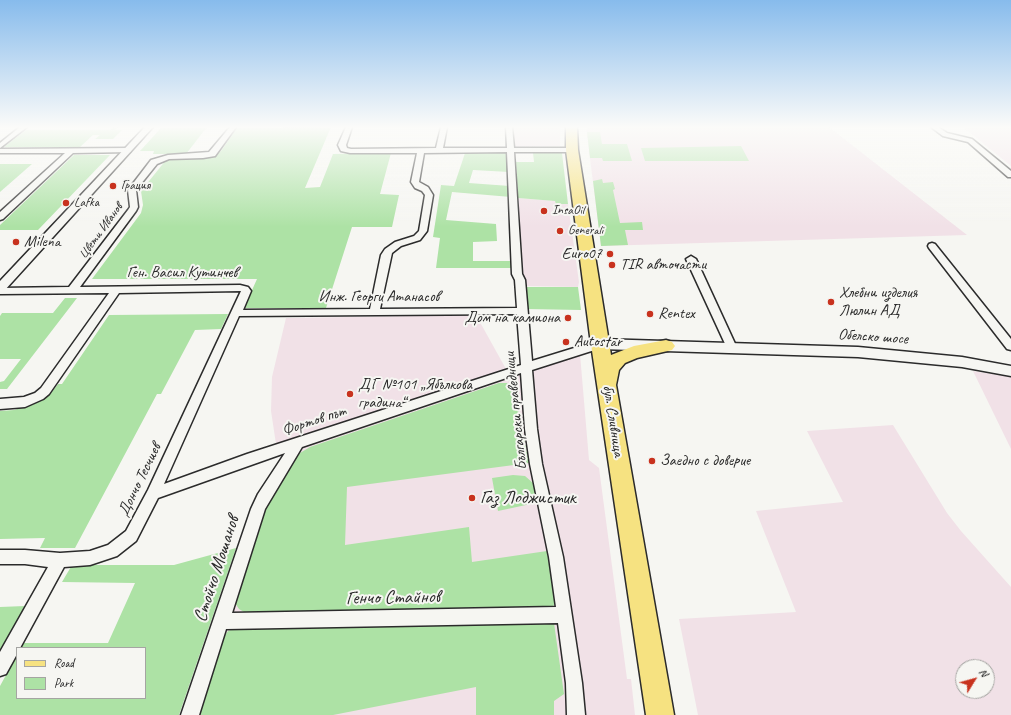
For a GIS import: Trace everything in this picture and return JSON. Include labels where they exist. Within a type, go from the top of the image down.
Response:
[{"type":"main road","name":"бул. Сливница","points":[[573,160],[600,344],[660,715]]},
{"type":"main road","points":[[608,386],[610,368],[619,358],[634,352],[666,346]]},
{"type":"street","points":[[0,217],[61,160]]},
{"type":"street","points":[[0,288],[117,160]]},
{"type":"street","name":"Цвети Иванов","points":[[72,290],[132,211],[134,207],[132,190],[154,162],[159,160]]},
{"type":"street","points":[[374,312],[388,251],[398,244],[417,238],[423,231],[429,195],[425,189],[418,186],[415,182],[419,160]]},
{"type":"street","name":"Български праведници","points":[[512,160],[517,274],[520,280],[531,429],[536,464],[556,557],[566,615],[576,715]]},
{"type":"street","points":[[994,160],[1011,175]]},
{"type":"street","points":[[932,246],[1011,346]]},
{"type":"street","points":[[691,259],[732,348]]},
{"type":"street","name":"Ген. Васил Кутинчев","points":[[0,291],[242,288],[246,291],[237,313]]},
{"type":"street","name":"Ген. Васил Кутинчев","points":[[0,404],[25,402],[45,391],[117,289]]},
{"type":"street","name":"Инж. Георги Атанасов","points":[[237,313],[522,311]]},
{"type":"street","name":"Дончо Тесчиев","points":[[0,557],[25,556],[36,559],[60,560],[90,558],[101,556],[122,544],[137,527],[237,313]]},
{"type":"street","name":"Обелско шосе","points":[[600,344],[858,352],[962,362],[1011,371]]},
{"type":"street","name":"Фортов път","points":[[153,494],[527,367],[600,344]]},
{"type":"street","name":"Стойчо Мошанов","points":[[190,715],[258,509],[263,498],[298,444]]},
{"type":"street","points":[[0,668],[60,560]]},
{"type":"street","name":"Генчо Стайнов","points":[[221,621],[566,615]]},
{"type":"shaded area","points":[[590,160],[872,160],[967,235],[601,246]]},
{"type":"shaded area","points":[[1004,160],[1011,160],[1011,166]]},
{"type":"shaded area","points":[[518,198],[556,201],[556,204],[568,204],[579,282],[578,287],[524,286],[520,267]]},
{"type":"shaded area","name":"ДГ №101 „Ябълкова градина“","points":[[476,315],[506,369],[276,444],[271,411],[272,377],[286,318]]},
{"type":"shaded area","points":[[580,354],[589,460],[599,468],[627,679],[631,679],[635,715],[190,715],[298,443]]},
{"type":"shaded area","points":[[973,371],[1011,377],[1011,449]]},
{"type":"shaded area","points":[[893,425],[947,513],[1011,587],[1011,715],[698,715],[679,619],[796,612],[756,511],[843,502],[807,431]]},
{"type":"green space","points":[[68,160],[105,160],[38,230],[0,230],[0,225]]},
{"type":"green space","points":[[166,160],[317,160],[305,188],[320,187],[330,160],[389,160],[380,194],[399,195],[392,227],[352,227],[326,308],[244,308],[257,279],[92,279],[141,213],[143,205],[141,191]]},
{"type":"green space","points":[[463,160],[508,160],[509,172],[473,170],[469,183],[510,186],[511,197],[452,192],[446,220],[496,224],[497,241],[473,242],[473,261],[512,261],[512,268],[436,268],[440,238],[433,237],[441,185],[454,186]]},
{"type":"green space","points":[[534,160],[563,160],[568,204],[556,204],[555,201],[518,198],[516,162],[534,162]]},
{"type":"green space","points":[[603,160],[632,161],[603,161]]},
{"type":"green space","points":[[645,160],[749,161],[645,161]]},
{"type":"green space","points":[[0,164],[32,164],[0,192]]},
{"type":"green space","points":[[602,179],[603,183],[613,182],[615,189],[613,190],[620,223],[642,222],[643,230],[625,230],[628,245],[601,246],[593,181]]},
{"type":"green space","points":[[526,287],[578,287],[581,310],[526,309]]},
{"type":"green space","points":[[65,298],[77,298],[7,389],[0,389],[0,382],[4,381],[21,359],[0,359],[0,316],[2,313],[53,313]]},
{"type":"green space","points":[[228,314],[221,329],[195,330],[161,394],[157,394],[75,548],[40,548],[45,538],[0,539],[0,411],[14,410],[34,404],[51,393],[58,384],[62,384],[109,315]]},
{"type":"green space","points":[[499,383],[507,383],[515,390],[529,463],[347,487],[345,545],[469,527],[472,562],[547,551],[556,599],[553,607],[547,609],[244,612],[239,609],[235,603],[235,597],[265,504],[295,456],[310,447]]},
{"type":"green space","points":[[513,475],[525,476],[533,483],[535,493],[534,498],[526,505],[498,511],[492,478]]},
{"type":"green space","points":[[236,548],[179,715],[0,715],[0,686],[16,657],[16,699],[146,699],[146,647],[22,647],[24,643],[108,643],[135,583],[62,582],[72,565],[174,565]]},
{"type":"green space","points":[[25,606],[0,652],[0,607]]},
{"type":"green space","points":[[554,623],[564,694],[554,701],[554,715],[476,715],[476,687],[333,715],[198,715],[223,638],[228,631],[236,628]]},
{"type":"place","name":"Грация","points":[[113,186]]},
{"type":"place","name":"Lafka","points":[[66,203]]},
{"type":"place","name":"InsaOil","points":[[544,211]]},
{"type":"place","name":"Generali","points":[[560,231]]},
{"type":"place","name":"Milena","points":[[16,242]]},
{"type":"place","name":"Euro07","points":[[610,254]]},
{"type":"place","name":"TIR авточасти","points":[[612,265]]},
{"type":"place","name":"Хлебни изделия Люлин АД","points":[[831,302]]},
{"type":"place","name":"Rentex","points":[[650,314]]},
{"type":"place","name":"Дом на камиона","points":[[568,318]]},
{"type":"place","name":"Autostar","points":[[566,342]]},
{"type":"place","name":"ДГ №101 „Ябълкова градина“","points":[[350,394]]},
{"type":"place","name":"Заедно с доверие","points":[[652,461]]},
{"type":"place","name":"Газ Лоджистик","points":[[472,498]]}]
